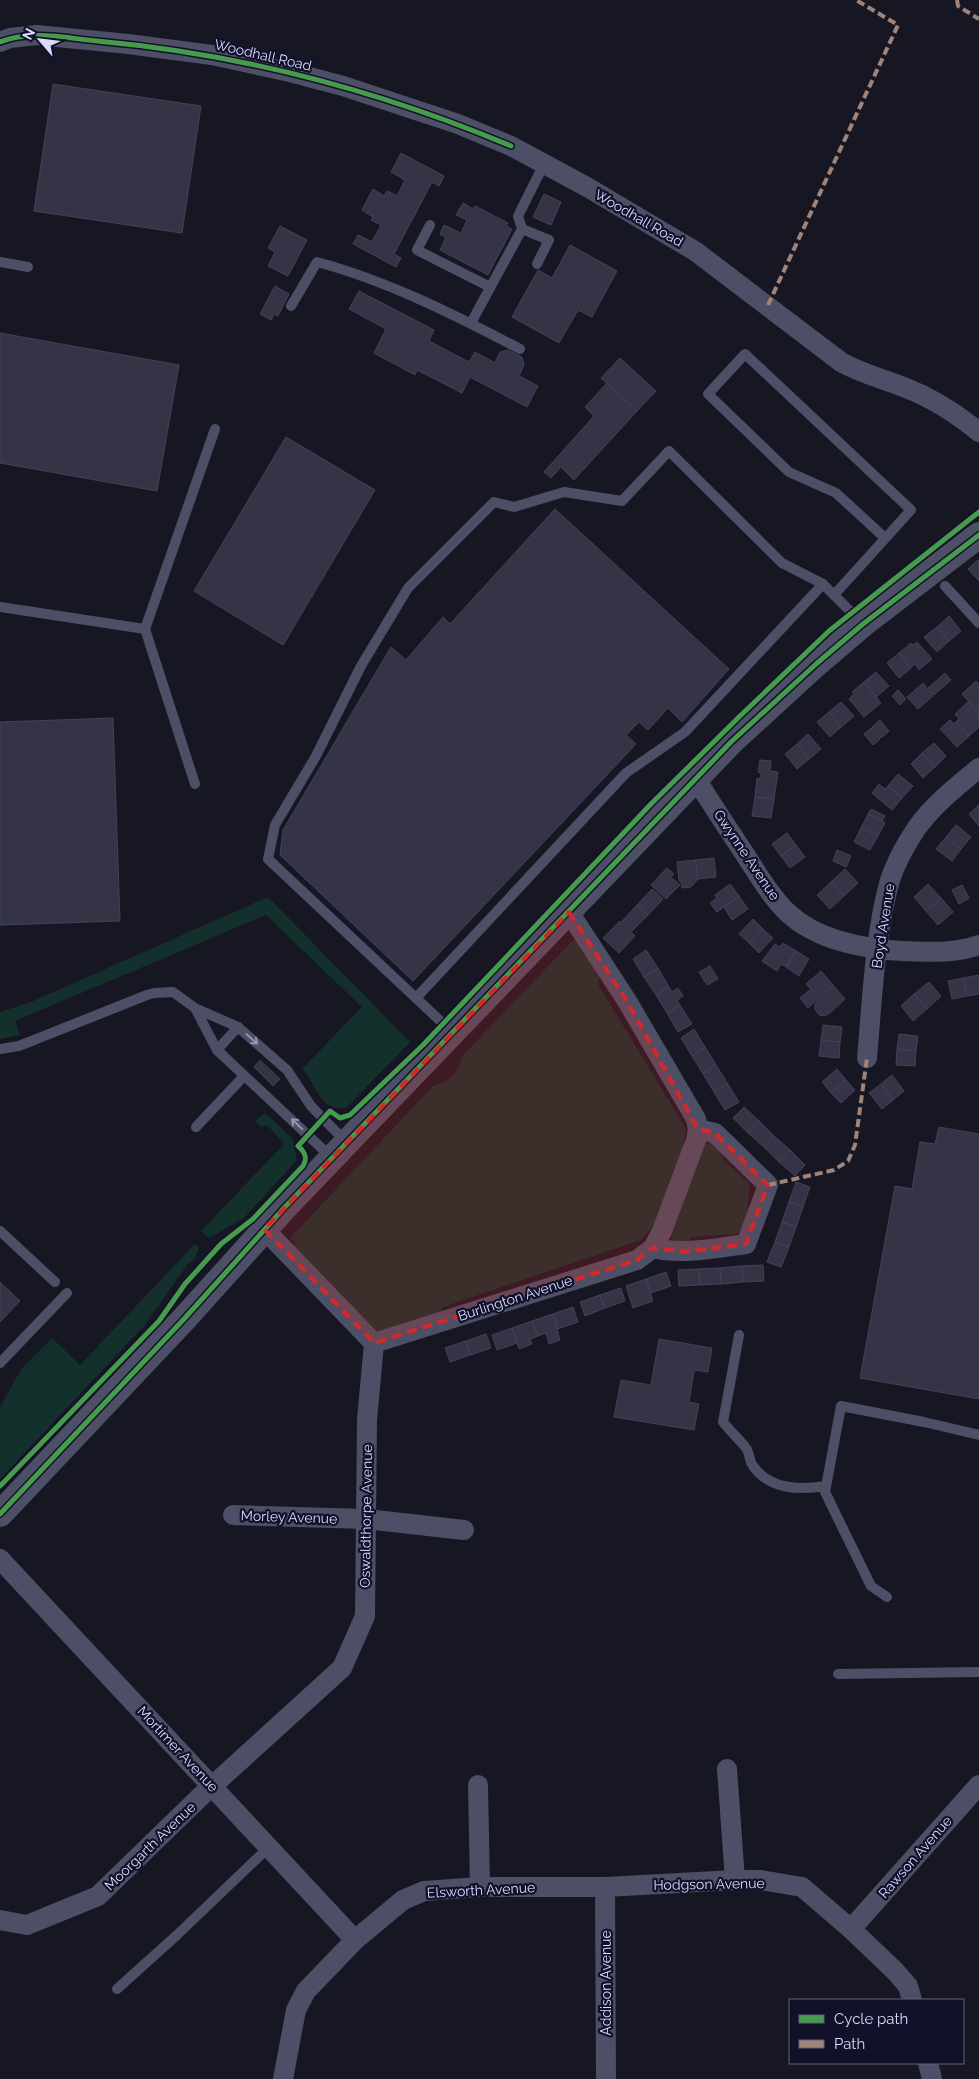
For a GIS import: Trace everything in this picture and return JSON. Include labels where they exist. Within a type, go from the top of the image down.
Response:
[{"type":"street","name":"Woodhall Road","points":[[0,42],[17,37],[37,35],[212,55],[343,86],[458,124],[511,146],[695,251],[841,362],[864,374],[925,396],[979,432]]},
{"type":"street","points":[[0,1514],[339,1151],[696,779],[768,707],[863,624],[979,535]]},
{"type":"street","name":"Boyd Avenue","points":[[867,1058],[878,950],[890,879],[903,850],[918,827],[945,797],[979,768]]},
{"type":"street","name":"Gwynne Avenue","points":[[696,779],[772,896],[791,915],[816,932],[858,946],[878,950],[934,952],[965,950],[979,946]]},
{"type":"street","points":[[569,912],[627,1001],[696,1119],[698,1129],[696,1140],[666,1222],[653,1248],[667,1252],[687,1252],[746,1244],[768,1185],[715,1133],[698,1129]]},
{"type":"street","points":[[264,1230],[374,1343]]},
{"type":"street","name":"Burlington Avenue","points":[[374,1343],[637,1260],[653,1248]]},
{"type":"street","name":"Oswaldthorpe Avenue","points":[[213,1786],[342,1668],[365,1616],[367,1420],[374,1343]]},
{"type":"street","name":"Morley Avenue","points":[[233,1515],[366,1519],[464,1530]]},
{"type":"street","name":"Mortimer Avenue","points":[[0,1558],[355,1940]]},
{"type":"street","points":[[727,1769],[735,1880]]},
{"type":"street","points":[[478,1785],[480,1887]]},
{"type":"street","name":"Rawson Avenue","points":[[851,1929],[979,1785]]},
{"type":"street","name":"Moorgarth Avenue","points":[[0,1920],[27,1925],[98,1896],[213,1786]]},
{"type":"street","name":"Hodgson Avenue","points":[[605,1887],[735,1880],[761,1880],[802,1887],[851,1929],[895,1971],[908,1986],[912,1999]]},
{"type":"street","name":"Elsworth Avenue","points":[[283,2079],[296,2010],[306,1991],[355,1940],[403,1900],[424,1891],[480,1887],[605,1887]]},
{"type":"street","name":"Addison Avenue","points":[[605,1887],[606,2079]]},
{"type":"street","points":[[928,2064],[932,2079]]},
{"type":"lane","points":[[470,323],[522,229],[518,216],[544,164]]},
{"type":"lane","points":[[430,225],[417,250],[490,287]]},
{"type":"lane","points":[[522,229],[549,240],[537,264]]},
{"type":"lane","points":[[0,262],[28,267]]},
{"type":"lane","points":[[291,306],[317,262],[355,272],[470,323],[520,349]]},
{"type":"lane","points":[[834,595],[911,510],[745,354],[708,394],[789,472],[836,493],[885,538]]},
{"type":"lane","points":[[195,784],[145,629],[215,429]]},
{"type":"lane","points":[[453,1033],[268,859],[274,825],[316,756],[361,666],[408,588],[494,502],[514,506],[564,492],[622,501],[669,451],[782,563],[823,584],[863,624]]},
{"type":"lane","points":[[416,998],[626,773],[686,732],[823,584]]},
{"type":"lane","points":[[945,586],[979,623]]},
{"type":"lane","points":[[0,608],[145,629]]},
{"type":"lane","points":[[0,1049],[19,1046],[154,993],[173,992],[194,1008],[238,1026],[287,1070],[339,1151]]},
{"type":"lane","points":[[194,1008],[217,1050],[244,1076],[339,1151]]},
{"type":"lane","points":[[217,1050],[238,1026]]},
{"type":"lane","points":[[196,1127],[244,1076]]},
{"type":"lane","points":[[0,1232],[55,1282]]},
{"type":"lane","points":[[1,1365],[67,1292]]},
{"type":"lane","points":[[738,1335],[723,1422],[748,1450],[752,1464],[764,1478],[777,1485],[794,1488],[826,1486]]},
{"type":"lane","points":[[887,1597],[871,1586],[825,1492],[841,1406],[979,1435]]},
{"type":"lane","points":[[838,1674],[979,1672]]},
{"type":"lane","points":[[117,1989],[269,1847]]},
{"type":"highlighted area","points":[[569,912],[627,1001],[698,1129],[715,1133],[768,1185],[746,1244],[687,1252],[653,1248],[637,1260],[374,1343],[264,1229]]},
{"type":"green space","points":[[268,897],[410,1042],[346,1108],[335,1107],[323,1100],[302,1069],[362,1007],[266,915],[15,1021],[20,1035],[0,1039],[0,1012],[31,1002]]},
{"type":"green space","points":[[576,937],[599,977],[598,984],[686,1129],[679,1169],[661,1218],[641,1240],[443,1307],[440,1314],[373,1333],[295,1247],[295,1242],[290,1238],[433,1086],[453,1075],[459,1067],[463,1055]]},
{"type":"green space","points":[[265,1113],[292,1138],[297,1160],[244,1218],[209,1238],[201,1231],[284,1144],[267,1125],[262,1127],[255,1121]]},
{"type":"green space","points":[[712,1142],[723,1150],[723,1160],[750,1184],[748,1211],[744,1224],[736,1234],[691,1237],[687,1244],[675,1242],[670,1235],[703,1144]]},
{"type":"green space","points":[[195,1244],[199,1247],[195,1258],[187,1265],[144,1326],[0,1479],[0,1407],[22,1368],[52,1338],[80,1365]]},
{"type":"building","points":[[53,84],[201,106],[182,233],[34,211]]},
{"type":"building","points":[[401,153],[444,176],[439,186],[432,182],[394,254],[401,258],[396,267],[353,244],[358,235],[372,242],[381,225],[371,220],[373,217],[362,210],[373,189],[384,196],[387,191],[397,196],[405,180],[391,172]]},
{"type":"building","points":[[544,194],[561,202],[551,225],[533,217]]},
{"type":"building","points":[[463,203],[473,209],[475,206],[508,223],[506,226],[512,229],[488,275],[440,250],[446,238],[440,234],[444,225],[461,233],[467,220],[456,215]]},
{"type":"building","points":[[280,226],[307,240],[288,276],[268,266],[275,252],[268,248]]},
{"type":"building","points":[[570,245],[617,271],[592,317],[578,310],[559,343],[512,317],[538,270],[552,278]]},
{"type":"building","points":[[275,286],[289,294],[278,316],[274,314],[271,320],[260,314]]},
{"type":"building","points":[[359,291],[434,330],[429,341],[469,362],[475,352],[495,363],[500,352],[508,350],[522,357],[524,365],[519,376],[538,386],[527,407],[470,377],[462,393],[417,370],[415,375],[374,353],[386,329],[349,309]]},
{"type":"building","points":[[0,333],[179,365],[157,491],[0,463]]},
{"type":"building","points":[[620,358],[656,391],[637,411],[601,378]]},
{"type":"building","points":[[607,383],[637,411],[574,480],[561,467],[551,478],[544,472],[594,416],[585,407]]},
{"type":"building","points":[[286,437],[375,490],[283,645],[194,591]]},
{"type":"building","points":[[555,509],[729,669],[682,722],[668,708],[648,730],[639,722],[626,735],[636,744],[413,981],[280,855],[283,830],[391,647],[406,660],[443,617],[450,624]]},
{"type":"building","points":[[979,561],[979,581],[968,569]]},
{"type":"building","points":[[949,616],[961,631],[949,641],[937,627]]},
{"type":"building","points":[[937,627],[949,641],[937,652],[924,637]]},
{"type":"building","points":[[917,642],[932,659],[919,670],[915,664],[911,668],[899,653],[911,643],[913,645]]},
{"type":"building","points":[[899,653],[911,668],[899,678],[887,663]]},
{"type":"building","points":[[876,672],[889,686],[876,697],[864,682]]},
{"type":"building","points":[[945,673],[951,680],[934,695],[928,688]]},
{"type":"building","points":[[976,681],[979,684],[979,713],[962,694]]},
{"type":"building","points":[[864,682],[881,703],[864,717],[849,699],[854,694],[852,692]]},
{"type":"building","points":[[923,683],[933,696],[918,709],[907,697]]},
{"type":"building","points":[[898,690],[906,699],[900,705],[892,696]]},
{"type":"building","points":[[841,702],[854,716],[841,727],[829,712]]},
{"type":"building","points":[[968,702],[979,714],[979,727],[969,736],[956,722],[959,719],[955,714]]},
{"type":"building","points":[[829,712],[841,727],[830,737],[817,722]]},
{"type":"building","points":[[113,718],[120,921],[0,925],[0,722]]},
{"type":"building","points":[[880,720],[889,731],[881,738],[872,727]]},
{"type":"building","points":[[950,720],[954,724],[956,722],[969,736],[957,747],[940,729]]},
{"type":"building","points":[[871,728],[880,739],[873,745],[864,734]]},
{"type":"building","points":[[808,734],[821,749],[809,759],[797,744]]},
{"type":"building","points":[[934,743],[946,756],[935,767],[922,753]]},
{"type":"building","points":[[797,744],[809,759],[797,769],[785,754]]},
{"type":"building","points":[[922,753],[935,767],[923,778],[911,764]]},
{"type":"building","points":[[760,760],[771,761],[770,771],[778,772],[774,799],[755,797],[757,778],[760,779],[761,773],[758,772]]},
{"type":"building","points":[[898,774],[913,786],[902,798],[888,786]]},
{"type":"building","points":[[879,784],[885,789],[888,786],[902,798],[892,810],[872,793]]},
{"type":"building","points":[[755,797],[774,799],[771,818],[752,816]]},
{"type":"building","points":[[979,805],[979,826],[969,814]]},
{"type":"building","points":[[871,809],[885,816],[882,821],[868,814]]},
{"type":"building","points":[[868,814],[885,823],[878,836],[861,828]]},
{"type":"building","points":[[956,825],[971,837],[961,849],[946,837]]},
{"type":"building","points":[[861,828],[878,836],[870,850],[854,842]]},
{"type":"building","points":[[787,833],[796,845],[781,856],[772,844]]},
{"type":"building","points":[[946,837],[961,849],[952,861],[936,849]]},
{"type":"building","points":[[796,845],[805,857],[790,868],[781,856]]},
{"type":"building","points":[[837,850],[851,856],[846,867],[833,861]]},
{"type":"building","points":[[714,858],[716,877],[698,879],[695,860]]},
{"type":"building","points":[[695,860],[698,879],[691,887],[682,888],[681,881],[679,881],[677,862]]},
{"type":"building","points":[[667,868],[674,874],[671,877],[680,885],[666,899],[651,885]]},
{"type":"building","points":[[845,869],[858,883],[844,896],[831,882]]},
{"type":"building","points":[[831,882],[844,896],[830,909],[817,895]]},
{"type":"building","points":[[730,884],[739,896],[717,912],[710,903],[717,898],[715,895]]},
{"type":"building","points":[[928,884],[941,898],[926,911],[914,897]]},
{"type":"building","points":[[962,885],[969,898],[959,904],[952,890]]},
{"type":"building","points":[[652,889],[663,899],[648,915],[637,905]]},
{"type":"building","points":[[739,896],[748,909],[732,920],[724,907]]},
{"type":"building","points":[[941,898],[953,912],[938,925],[926,911]]},
{"type":"building","points":[[637,905],[648,915],[632,931],[622,921]]},
{"type":"building","points":[[753,919],[763,929],[749,943],[739,934]]},
{"type":"building","points":[[620,921],[635,936],[619,953],[603,938]]},
{"type":"building","points":[[763,929],[773,938],[759,953],[749,943]]},
{"type":"building","points":[[783,943],[796,951],[786,967],[781,964],[777,971],[762,961],[775,944],[780,947]]},
{"type":"building","points":[[646,950],[658,968],[644,977],[633,959]]},
{"type":"building","points":[[796,951],[809,959],[799,976],[786,967]]},
{"type":"building","points":[[710,966],[718,979],[707,985],[699,972]]},
{"type":"building","points":[[658,968],[669,987],[656,995],[644,977]]},
{"type":"building","points":[[821,971],[833,985],[808,1008],[800,998],[811,989],[806,984]]},
{"type":"building","points":[[979,975],[979,994],[967,996],[963,978]]},
{"type":"building","points":[[963,978],[967,996],[952,999],[948,981]]},
{"type":"building","points":[[929,982],[941,996],[927,1009],[914,994]]},
{"type":"building","points":[[833,985],[845,999],[825,1016],[819,1015],[815,1009],[815,1004]]},
{"type":"building","points":[[669,987],[672,992],[678,988],[683,996],[677,1000],[680,1005],[667,1013],[656,995]]},
{"type":"building","points":[[914,994],[927,1009],[913,1021],[901,1006]]},
{"type":"building","points":[[680,1005],[692,1024],[678,1032],[667,1013]]},
{"type":"building","points":[[823,1025],[842,1027],[840,1042],[821,1040]]},
{"type":"building","points":[[694,1029],[705,1047],[692,1056],[681,1038]]},
{"type":"building","points":[[899,1034],[918,1036],[916,1051],[897,1049]]},
{"type":"building","points":[[821,1040],[840,1042],[839,1058],[819,1056]]},
{"type":"building","points":[[705,1047],[716,1065],[703,1074],[692,1056]]},
{"type":"building","points":[[897,1049],[916,1051],[915,1066],[896,1065]]},
{"type":"building","points":[[260,1060],[280,1079],[273,1086],[254,1067]]},
{"type":"building","points":[[716,1065],[728,1084],[714,1092],[703,1074]]},
{"type":"building","points":[[837,1069],[846,1080],[831,1093],[822,1082]]},
{"type":"building","points":[[892,1075],[904,1091],[893,1100],[881,1084]]},
{"type":"building","points":[[846,1080],[855,1090],[841,1103],[831,1093]]},
{"type":"building","points":[[728,1084],[739,1102],[725,1110],[714,1092]]},
{"type":"building","points":[[881,1084],[893,1100],[882,1109],[869,1093]]},
{"type":"building","points":[[744,1107],[759,1121],[748,1133],[733,1118]]},
{"type":"building","points":[[759,1121],[774,1136],[764,1147],[748,1133]]},
{"type":"building","points":[[939,1127],[979,1134],[979,1399],[860,1378],[895,1186],[912,1189],[920,1142],[935,1144]]},
{"type":"building","points":[[774,1136],[790,1150],[779,1162],[764,1147]]},
{"type":"building","points":[[790,1150],[805,1165],[795,1176],[779,1162]]},
{"type":"building","points":[[796,1182],[810,1187],[803,1207],[789,1202]]},
{"type":"building","points":[[789,1202],[803,1207],[796,1227],[782,1222]]},
{"type":"building","points":[[782,1222],[796,1227],[789,1247],[775,1242]]},
{"type":"building","points":[[775,1242],[789,1247],[781,1267],[767,1262]]},
{"type":"building","points":[[763,1265],[764,1281],[743,1282],[742,1266]]},
{"type":"building","points":[[742,1266],[743,1282],[721,1284],[720,1268]]},
{"type":"building","points":[[720,1268],[721,1284],[700,1285],[699,1269]]},
{"type":"building","points":[[699,1269],[700,1285],[679,1286],[678,1270]]},
{"type":"building","points":[[666,1272],[671,1286],[651,1293],[646,1279]]},
{"type":"building","points":[[646,1279],[653,1301],[633,1308],[626,1286]]},
{"type":"building","points":[[0,1282],[20,1301],[0,1322]]},
{"type":"building","points":[[621,1288],[625,1301],[605,1308],[600,1295]]},
{"type":"building","points":[[600,1295],[605,1308],[585,1316],[580,1302]]},
{"type":"building","points":[[573,1307],[578,1322],[557,1329],[553,1314]]},
{"type":"building","points":[[553,1314],[560,1340],[549,1344],[546,1333],[538,1336],[532,1321]]},
{"type":"building","points":[[532,1321],[538,1336],[530,1339],[532,1344],[519,1349],[512,1328]]},
{"type":"building","points":[[512,1328],[517,1343],[497,1350],[492,1335]]},
{"type":"building","points":[[486,1334],[491,1348],[470,1355],[466,1341]]},
{"type":"building","points":[[659,1339],[712,1348],[708,1372],[694,1370],[689,1402],[699,1404],[694,1430],[614,1417],[621,1380],[651,1385]]},
{"type":"building","points":[[466,1341],[470,1355],[450,1362],[445,1348]]},
{"type":"marked path","points":[[768,305],[898,25],[856,0]]},
{"type":"marked path","points":[[957,0],[958,6],[979,19]]},
{"type":"marked path","points":[[768,1185],[834,1170],[848,1161],[855,1145],[867,1058]]},
{"type":"cycle path","points":[[0,42],[24,36],[60,37],[151,47],[256,65],[360,92],[461,126],[511,146]]},
{"type":"cycle path","points":[[0,1486],[159,1321],[185,1284],[221,1244],[253,1219],[303,1166],[305,1155],[298,1146],[330,1111],[340,1118],[350,1115],[423,1045],[651,804],[739,717],[829,631],[979,512]]},
{"type":"cycle path","points":[[0,1514],[184,1319],[284,1208],[731,742],[816,664],[863,624],[979,535]]}]
